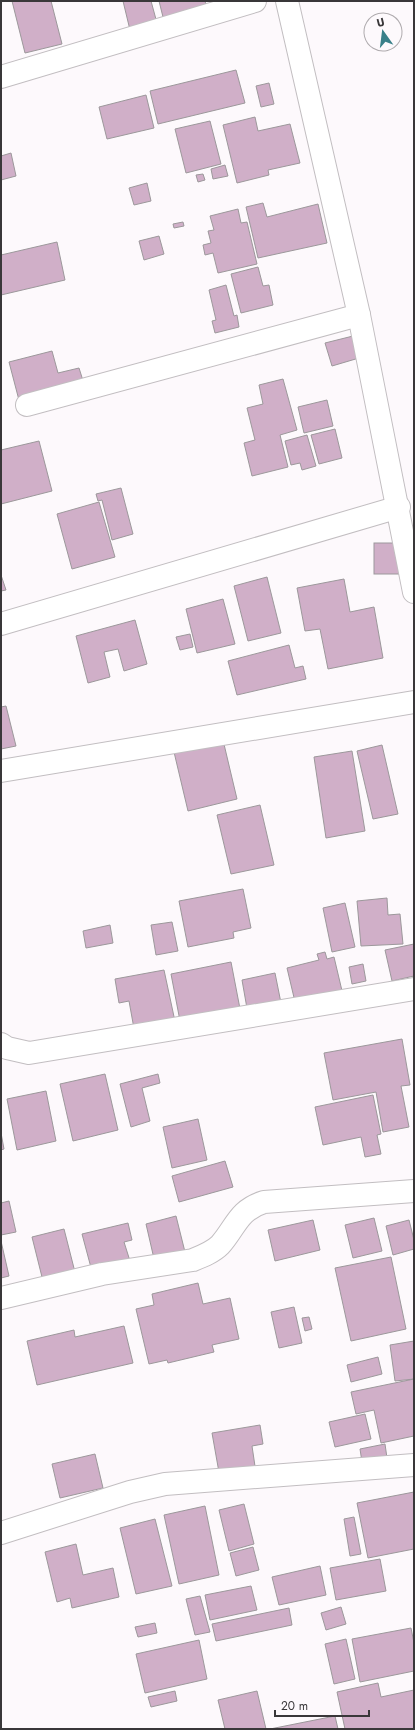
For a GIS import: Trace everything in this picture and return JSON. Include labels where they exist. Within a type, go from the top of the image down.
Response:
[{"type":"street","points":[[1,77],[255,1]]},
{"type":"street","points":[[287,1],[359,315],[399,507],[414,592]]},
{"type":"street","points":[[27,405],[359,315]]},
{"type":"street","points":[[1,624],[399,507]]},
{"type":"street","points":[[1,771],[414,702]]},
{"type":"street","points":[[1,1044],[7,1048],[29,1053],[414,989]]},
{"type":"street","points":[[1,1298],[102,1274],[193,1260],[207,1255],[220,1246],[243,1214],[253,1206],[264,1202],[414,1191]]},
{"type":"street","points":[[1,1533],[130,1492],[165,1484],[414,1465]]},
{"type":"building","points":[[12,1],[51,1],[62,44],[25,53]]},
{"type":"building","points":[[123,1],[151,1],[157,23],[130,30]]},
{"type":"building","points":[[159,1],[205,1],[207,9],[164,21]]},
{"type":"building","points":[[236,70],[245,103],[158,124],[150,91]]},
{"type":"building","points":[[269,83],[274,104],[261,107],[256,86]]},
{"type":"building","points":[[146,95],[154,128],[107,139],[99,107]]},
{"type":"building","points":[[255,117],[258,131],[290,124],[300,163],[268,170],[269,175],[237,183],[223,125]]},
{"type":"building","points":[[210,121],[221,164],[186,173],[175,129]]},
{"type":"building","points":[[11,153],[16,176],[1,180],[1,156]]},
{"type":"building","points":[[225,165],[228,176],[213,179],[211,169]]},
{"type":"building","points":[[203,174],[205,180],[198,182],[196,175]]},
{"type":"building","points":[[147,183],[151,201],[134,205],[129,188]]},
{"type":"building","points":[[263,203],[267,217],[318,204],[327,243],[258,258],[246,207]]},
{"type":"building","points":[[238,209],[241,223],[247,222],[257,264],[218,273],[213,253],[205,255],[203,245],[211,243],[208,231],[214,230],[210,216]]},
{"type":"building","points":[[183,222],[184,226],[174,228],[173,224]]},
{"type":"building","points":[[159,236],[164,254],[144,260],[139,241]]},
{"type":"building","points":[[57,242],[65,280],[1,295],[1,255]]},
{"type":"building","points":[[258,267],[263,286],[269,285],[273,305],[241,313],[231,274]]},
{"type":"building","points":[[226,285],[234,316],[237,315],[239,327],[215,333],[212,321],[216,320],[209,290]]},
{"type":"building","points":[[353,336],[359,358],[332,366],[325,343]]},
{"type":"building","points":[[52,351],[58,373],[79,368],[85,387],[20,404],[9,362]]},
{"type":"building","points":[[283,379],[297,430],[280,435],[288,467],[252,476],[244,443],[255,440],[247,408],[263,404],[259,385]]},
{"type":"building","points":[[327,400],[333,426],[304,433],[298,407]]},
{"type":"building","points":[[335,429],[342,458],[319,464],[311,435]]},
{"type":"building","points":[[307,435],[316,466],[302,470],[300,463],[291,465],[285,441]]},
{"type":"building","points":[[39,441],[52,491],[1,504],[1,450]]},
{"type":"building","points":[[121,488],[133,534],[112,540],[102,500],[98,501],[96,494]]},
{"type":"building","points":[[99,502],[115,557],[72,569],[57,514]]},
{"type":"building","points":[[374,543],[400,543],[400,574],[374,574]]},
{"type":"building","points":[[1,575],[6,590],[1,591]]},
{"type":"building","points":[[267,577],[281,633],[248,641],[234,586]]},
{"type":"building","points":[[344,579],[350,612],[374,607],[383,658],[328,669],[320,629],[305,631],[297,588]]},
{"type":"building","points":[[223,599],[235,644],[197,653],[186,609]]},
{"type":"building","points":[[135,620],[147,664],[124,671],[118,649],[104,652],[110,677],[88,683],[76,636]]},
{"type":"building","points":[[190,634],[193,647],[180,650],[176,637]]},
{"type":"building","points":[[289,645],[295,668],[303,666],[306,679],[237,695],[228,661]]},
{"type":"building","points":[[6,706],[16,746],[1,749],[1,707]]},
{"type":"building","points":[[223,740],[237,799],[188,811],[174,752]]},
{"type":"building","points":[[382,745],[398,814],[373,819],[357,751]]},
{"type":"building","points":[[352,751],[365,831],[326,838],[314,757]]},
{"type":"building","points":[[260,805],[274,865],[231,874],[217,815]]},
{"type":"building","points":[[243,889],[251,928],[233,932],[234,938],[188,947],[179,901]]},
{"type":"building","points":[[387,898],[388,915],[400,914],[403,944],[361,946],[357,901]]},
{"type":"building","points":[[345,903],[355,947],[332,952],[323,908]]},
{"type":"building","points":[[172,922],[178,951],[156,955],[151,925]]},
{"type":"building","points":[[110,925],[113,943],[86,948],[83,931]]},
{"type":"building","points":[[414,944],[414,976],[392,981],[385,950]]},
{"type":"building","points":[[325,952],[327,959],[334,957],[343,995],[296,1006],[287,968],[319,960],[317,954]]},
{"type":"building","points":[[231,962],[241,1014],[181,1026],[171,974]]},
{"type":"building","points":[[363,964],[366,981],[352,984],[349,967]]},
{"type":"building","points":[[164,970],[176,1026],[135,1034],[129,1001],[119,1003],[115,979]]},
{"type":"building","points":[[275,973],[282,1008],[248,1014],[242,980]]},
{"type":"building","points":[[402,1039],[410,1085],[401,1086],[409,1127],[383,1132],[376,1092],[333,1100],[324,1053]]},
{"type":"building","points":[[105,1074],[118,1130],[73,1141],[60,1084]]},
{"type":"building","points":[[158,1074],[160,1083],[142,1088],[150,1121],[131,1127],[120,1084]]},
{"type":"building","points":[[46,1091],[56,1141],[17,1150],[7,1099]]},
{"type":"building","points":[[373,1095],[381,1134],[377,1135],[381,1154],[365,1157],[361,1137],[323,1145],[315,1107]]},
{"type":"building","points":[[198,1119],[207,1160],[172,1168],[163,1127]]},
{"type":"building","points":[[1,1133],[4,1149],[1,1150]]},
{"type":"building","points":[[225,1161],[233,1187],[179,1202],[172,1176]]},
{"type":"building","points":[[9,1201],[16,1232],[1,1235],[1,1203]]},
{"type":"building","points":[[176,1216],[186,1256],[155,1263],[146,1224]]},
{"type":"building","points":[[374,1218],[382,1251],[353,1258],[345,1225]]},
{"type":"building","points":[[313,1220],[320,1250],[275,1261],[268,1230]]},
{"type":"building","points":[[409,1220],[414,1240],[414,1249],[393,1255],[386,1226]]},
{"type":"building","points":[[128,1223],[132,1240],[124,1242],[130,1261],[93,1275],[82,1234]]},
{"type":"building","points":[[64,1229],[76,1276],[44,1285],[32,1237]]},
{"type":"building","points":[[1,1241],[9,1276],[1,1278]]},
{"type":"building","points":[[391,1257],[406,1329],[351,1341],[335,1268]]},
{"type":"building","points":[[198,1283],[203,1304],[230,1298],[239,1339],[212,1345],[214,1352],[168,1363],[167,1360],[149,1364],[136,1309],[154,1305],[152,1294]]},
{"type":"building","points":[[294,1307],[302,1343],[279,1348],[271,1312]]},
{"type":"building","points":[[309,1317],[312,1329],[305,1331],[302,1318]]},
{"type":"building","points":[[124,1326],[133,1363],[37,1385],[27,1341],[74,1330],[75,1337]]},
{"type":"building","points":[[414,1341],[414,1379],[395,1381],[390,1345]]},
{"type":"building","points":[[378,1357],[382,1374],[351,1382],[347,1365]]},
{"type":"building","points":[[414,1379],[414,1436],[381,1443],[374,1410],[356,1414],[351,1392]]},
{"type":"building","points":[[365,1414],[371,1439],[335,1447],[329,1422]]},
{"type":"building","points":[[260,1425],[263,1444],[252,1446],[256,1473],[220,1478],[212,1433]]},
{"type":"building","points":[[385,1444],[387,1458],[362,1462],[360,1449]]},
{"type":"building","points":[[95,1454],[103,1488],[60,1498],[52,1464]]},
{"type":"building","points":[[414,1492],[414,1549],[368,1558],[357,1503]]},
{"type":"building","points":[[244,1504],[254,1544],[229,1551],[219,1510]]},
{"type":"building","points":[[205,1506],[219,1575],[179,1584],[164,1515]]},
{"type":"building","points":[[354,1517],[361,1554],[350,1556],[344,1519]]},
{"type":"building","points":[[155,1519],[172,1586],[136,1594],[120,1528]]},
{"type":"building","points":[[76,1544],[83,1575],[113,1568],[119,1597],[72,1608],[70,1598],[57,1602],[45,1552]]},
{"type":"building","points":[[253,1547],[259,1570],[236,1576],[230,1553]]},
{"type":"building","points":[[380,1559],[386,1591],[336,1600],[330,1568]]},
{"type":"building","points":[[320,1566],[326,1595],[279,1605],[272,1577]]},
{"type":"building","points":[[251,1586],[257,1610],[210,1620],[205,1595]]},
{"type":"building","points":[[200,1596],[210,1632],[195,1635],[186,1599]]},
{"type":"building","points":[[341,1607],[346,1624],[326,1630],[321,1613]]},
{"type":"building","points":[[289,1608],[292,1625],[216,1641],[212,1624]]},
{"type":"building","points":[[155,1623],[157,1633],[138,1637],[135,1627]]},
{"type":"building","points":[[411,1628],[414,1643],[414,1671],[360,1682],[352,1639]]},
{"type":"building","points":[[346,1639],[355,1679],[334,1684],[325,1644]]},
{"type":"building","points":[[199,1640],[207,1679],[145,1693],[136,1654]]},
{"type":"building","points":[[378,1683],[381,1697],[414,1690],[414,1729],[345,1729],[337,1692]]},
{"type":"building","points":[[175,1691],[177,1701],[151,1707],[148,1697]]},
{"type":"building","points":[[257,1691],[266,1729],[225,1729],[218,1700]]},
{"type":"building","points":[[335,1716],[338,1729],[270,1729]]}]
